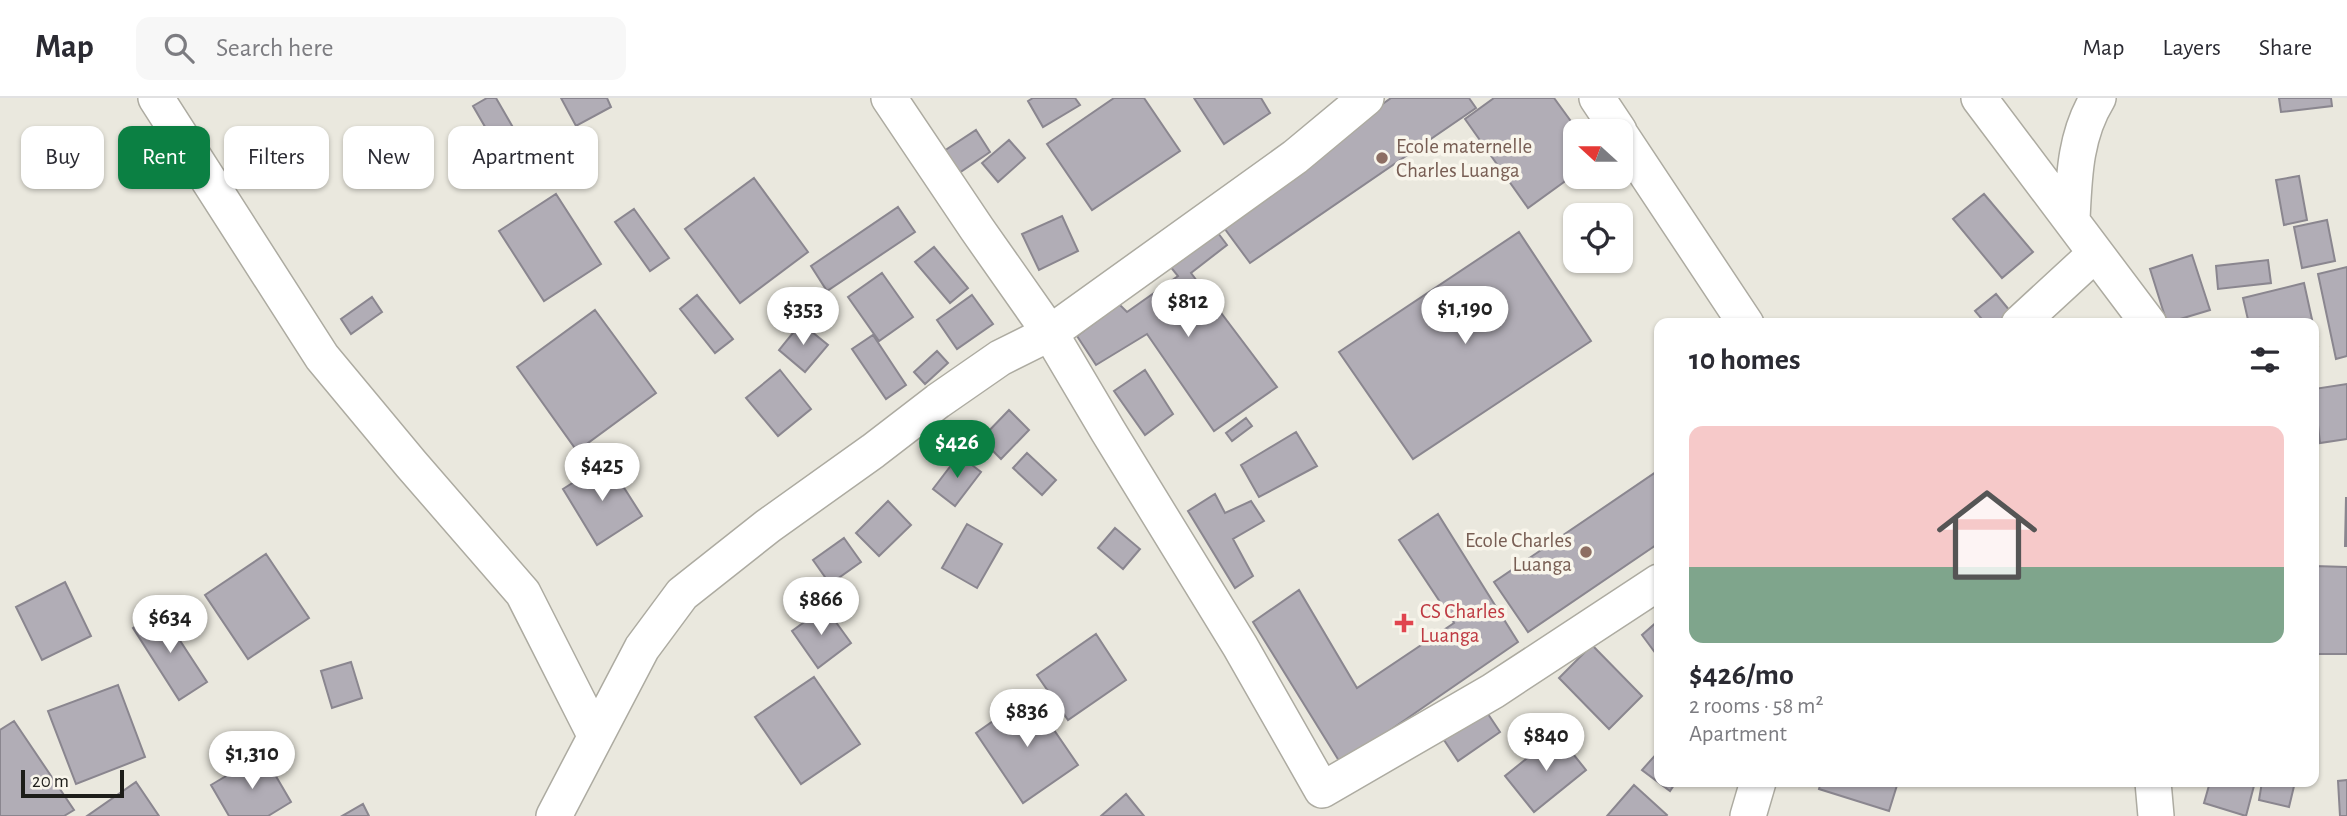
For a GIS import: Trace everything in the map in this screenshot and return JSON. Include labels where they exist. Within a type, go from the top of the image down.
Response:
[{"type":"street","points":[[156,98],[322,357],[523,593],[596,736]]},
{"type":"street","points":[[889,98],[976,229],[1050,332],[1240,646],[1322,790],[1493,691],[1654,586]]},
{"type":"street","points":[[554,816],[642,648],[682,594],[768,526],[938,401],[1000,358],[1050,332],[1294,157],[1366,98]]},
{"type":"street","points":[[1597,98],[1611,119]]},
{"type":"street","points":[[1979,98],[2073,219],[2095,254],[2144,318]]},
{"type":"street","points":[[2073,219],[2075,161],[2088,114],[2098,98]]},
{"type":"street","points":[[1633,152],[1742,318]]},
{"type":"street","points":[[2026,318],[2095,254]]},
{"type":"street","points":[[1748,816],[1757,787]]},
{"type":"street","points":[[2154,787],[2157,816]]},
{"type":"building","points":[[487,98],[496,98],[512,126],[485,126],[473,106]]},
{"type":"building","points":[[561,98],[607,98],[611,107],[576,126]]},
{"type":"building","points":[[1033,98],[1075,98],[1080,105],[1043,127],[1028,101]]},
{"type":"building","points":[[1114,98],[1144,98],[1180,151],[1092,210],[1047,144]]},
{"type":"building","points":[[1194,98],[1261,98],[1270,113],[1224,144]]},
{"type":"building","points":[[1391,98],[1469,98],[1476,108],[1250,263],[1219,221]]},
{"type":"building","points":[[1494,98],[1554,98],[1569,119],[1563,119],[1563,183],[1528,208],[1465,119]]},
{"type":"building","points":[[2279,98],[2331,98],[2332,106],[2281,112]]},
{"type":"building","points":[[976,130],[990,152],[959,173],[944,151]]},
{"type":"building","points":[[1009,140],[1025,158],[998,182],[982,163]]},
{"type":"building","points":[[2299,176],[2307,220],[2284,225],[2276,180]]},
{"type":"building","points":[[754,178],[808,252],[740,303],[685,229]]},
{"type":"building","points":[[556,194],[601,264],[544,301],[499,231]]},
{"type":"building","points":[[1984,194],[2033,252],[2002,278],[1953,219]]},
{"type":"building","points":[[898,207],[915,232],[827,291],[811,266]]},
{"type":"building","points":[[634,209],[669,258],[650,271],[615,222]]},
{"type":"building","points":[[1062,216],[1078,251],[1039,270],[1022,234]]},
{"type":"building","points":[[2327,220],[2335,261],[2302,268],[2294,227]]},
{"type":"building","points":[[1215,229],[1227,245],[1191,273],[1277,387],[1214,431],[1147,334],[1096,365],[1077,336],[1119,304],[1127,312],[1178,276],[1165,260]]},
{"type":"building","points":[[1519,232],[1591,341],[1413,459],[1339,352]]},
{"type":"building","points":[[934,247],[968,288],[950,303],[915,262]]},
{"type":"building","points":[[2192,255],[2210,310],[2184,318],[2165,318],[2150,269]]},
{"type":"building","points":[[2268,260],[2271,283],[2218,289],[2216,266]]},
{"type":"building","points":[[2347,267],[2347,356],[2336,359],[2318,274]]},
{"type":"building","points":[[882,273],[913,317],[879,341],[848,297]]},
{"type":"building","points":[[2304,283],[2312,318],[2248,318],[2243,298]]},
{"type":"building","points":[[1996,294],[2010,311],[2002,318],[1981,318],[1975,311]]},
{"type":"building","points":[[697,295],[733,339],[715,353],[680,309]]},
{"type":"building","points":[[972,295],[993,324],[957,349],[937,320]]},
{"type":"building","points":[[372,297],[382,312],[351,334],[341,319]]},
{"type":"building","points":[[595,310],[656,393],[577,451],[517,367]]},
{"type":"building","points":[[801,323],[828,345],[805,372],[779,350]]},
{"type":"building","points":[[873,335],[906,385],[886,399],[852,349]]},
{"type":"building","points":[[937,351],[948,363],[925,384],[914,372]]},
{"type":"building","points":[[780,370],[811,409],[778,436],[746,398]]},
{"type":"building","points":[[1145,370],[1173,414],[1145,435],[1114,391]]},
{"type":"building","points":[[2347,384],[2347,439],[2320,443],[2319,388]]},
{"type":"building","points":[[1009,410],[1029,430],[1001,459],[981,439]]},
{"type":"building","points":[[1246,418],[1252,426],[1232,441],[1226,433]]},
{"type":"building","points":[[1296,432],[1317,466],[1259,497],[1241,465]]},
{"type":"building","points":[[1027,453],[1056,480],[1042,495],[1013,468]]},
{"type":"building","points":[[959,455],[981,472],[955,506],[933,489]]},
{"type":"building","points":[[607,461],[642,516],[597,545],[563,489]]},
{"type":"building","points":[[1654,473],[1654,546],[1528,632],[1494,582]]},
{"type":"building","points":[[1215,494],[1225,513],[1251,501],[1264,521],[1233,539],[1253,576],[1235,588],[1188,511]]},
{"type":"building","points":[[2346,498],[2347,546],[2345,546]]},
{"type":"building","points":[[888,501],[911,525],[879,556],[856,533]]},
{"type":"building","points":[[1438,514],[1518,642],[1341,764],[1253,622],[1299,590],[1357,688],[1454,623],[1399,540]]},
{"type":"building","points":[[967,524],[1002,544],[977,588],[942,568]]},
{"type":"building","points":[[1115,528],[1140,549],[1123,569],[1098,548]]},
{"type":"building","points":[[844,538],[861,562],[830,584],[813,560]]},
{"type":"building","points":[[266,554],[309,618],[248,659],[205,595]]},
{"type":"building","points":[[2319,566],[2347,567],[2347,654],[2319,654]]},
{"type":"building","points":[[65,582],[91,636],[42,660],[16,607]]},
{"type":"building","points":[[825,607],[851,643],[818,668],[792,631]]},
{"type":"building","points":[[160,610],[207,682],[179,700],[133,628]]},
{"type":"building","points":[[1654,624],[1654,651],[1642,635]]},
{"type":"building","points":[[1096,634],[1126,680],[1068,720],[1037,675]]},
{"type":"building","points":[[1592,645],[1642,696],[1609,729],[1559,678]]},
{"type":"building","points":[[351,662],[362,698],[332,708],[321,671]]},
{"type":"building","points":[[814,677],[860,744],[801,784],[755,717]]},
{"type":"building","points":[[118,685],[145,757],[76,784],[48,711]]},
{"type":"building","points":[[1030,695],[1078,765],[1023,803],[976,733]]},
{"type":"building","points":[[1486,711],[1500,732],[1458,761],[1444,740]]},
{"type":"building","points":[[14,721],[74,810],[64,816],[0,816],[0,730]]},
{"type":"building","points":[[1557,734],[1586,770],[1534,812],[1505,776]]},
{"type":"building","points":[[263,754],[291,802],[268,816],[229,816],[211,785]]},
{"type":"building","points":[[1654,757],[1654,779],[1642,770]]},
{"type":"building","points":[[2347,780],[2347,816],[2340,816],[2338,781]]},
{"type":"building","points":[[136,782],[159,816],[87,816]]},
{"type":"building","points":[[1634,785],[1667,815],[1607,816]]},
{"type":"building","points":[[1820,787],[1896,787],[1889,811]]},
{"type":"building","points":[[2209,787],[2254,787],[2246,816],[2204,803]]},
{"type":"building","points":[[2261,787],[2294,787],[2289,807],[2259,800]]},
{"type":"building","points":[[1126,794],[1144,816],[1101,816]]},
{"type":"building","points":[[363,804],[369,816],[342,816]]},
{"type":"place","name":"Ecole maternelle Charles Luanga","points":[[1382,158]]},
{"type":"place","name":"Ecole Charles Luanga","points":[[1586,552]]},
{"type":"place","name":"CS Charles Luanga","points":[[1404,623]]}]
